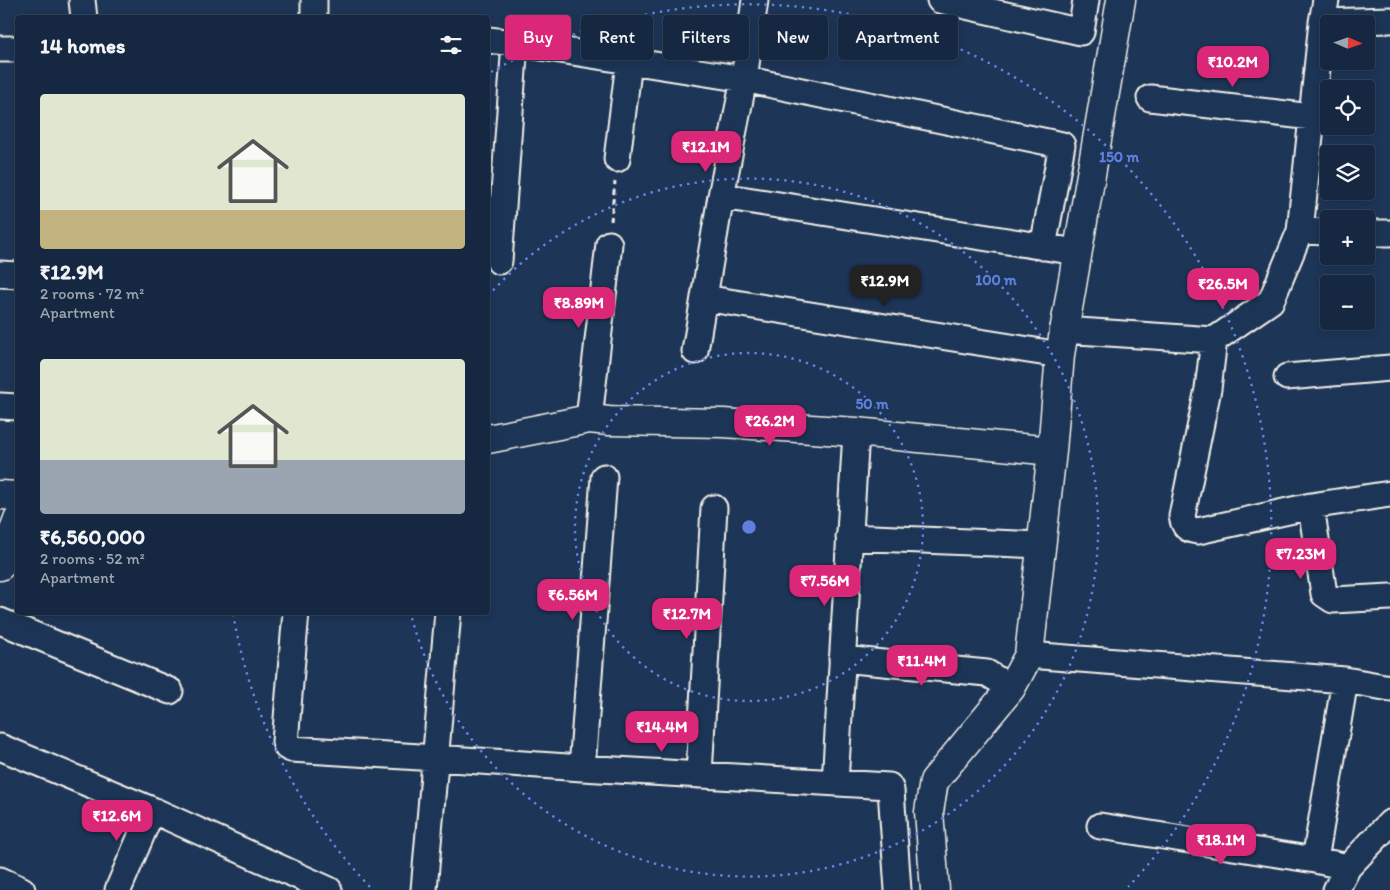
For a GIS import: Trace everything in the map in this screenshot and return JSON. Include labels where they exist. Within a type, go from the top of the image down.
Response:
[{"type":"street","points":[[82,0],[84,15]]},
{"type":"street","points":[[314,0],[314,15]]},
{"type":"street","points":[[695,351],[744,79],[755,0]]},
{"type":"street","points":[[940,0],[1081,32],[1086,0]]},
{"type":"street","points":[[935,890],[929,812],[934,781],[1011,688],[1029,655],[1052,452],[1062,342],[1120,0]]},
{"type":"street","points":[[704,298],[1062,342],[1214,340],[1271,301],[1300,231],[1324,11],[1390,20]]},
{"type":"street","points":[[490,40],[505,42]]},
{"type":"street","points":[[0,49],[15,48]]},
{"type":"street","points":[[571,52],[744,79],[1062,145],[1043,246]]},
{"type":"street","points":[[499,261],[514,60]]},
{"type":"street","points":[[617,159],[629,62]]},
{"type":"street","points":[[1150,98],[1312,117]]},
{"type":"street","points":[[722,196],[1077,252]]},
{"type":"street","points":[[1300,231],[1320,232]]},
{"type":"street","points":[[1375,232],[1390,233]]},
{"type":"street","points":[[589,419],[609,244]]},
{"type":"street","points":[[0,274],[15,275]]},
{"type":"street","points":[[1214,340],[1208,389],[1182,516],[1184,525],[1187,528],[1198,531],[1311,506],[1390,494]]},
{"type":"street","points":[[1287,377],[1390,368]]},
{"type":"street","points":[[0,406],[15,407]]},
{"type":"street","points":[[490,439],[589,419],[723,423],[856,432],[1052,452]]},
{"type":"street","points":[[834,784],[856,432]]},
{"type":"street","points":[[582,768],[604,477]]},
{"type":"street","points":[[0,495],[15,496]]},
{"type":"street","points":[[1311,506],[1324,594],[1333,600],[1390,597]]},
{"type":"street","points":[[699,775],[714,508]]},
{"type":"street","points":[[0,566],[15,527]]},
{"type":"street","points":[[849,537],[1042,545]]},
{"type":"street","points":[[296,615],[285,742],[287,747],[292,749],[582,768],[888,786],[891,790],[898,890]]},
{"type":"street","points":[[424,890],[448,615]]},
{"type":"street","points":[[0,622],[170,691]]},
{"type":"street","points":[[1029,655],[1345,680],[1390,688]]},
{"type":"street","points":[[842,659],[987,674],[1011,688]]},
{"type":"street","points":[[1315,860],[1345,680]]},
{"type":"street","points":[[0,747],[152,810],[329,890]]},
{"type":"street","points":[[118,890],[152,810]]},
{"type":"street","points":[[1336,890],[1348,867],[1390,823]]},
{"type":"street","points":[[1100,826],[1315,860],[1348,867]]},
{"type":"street","points":[[0,880],[22,890]]},
{"type":"path","points":[[609,244],[617,159]]}]
